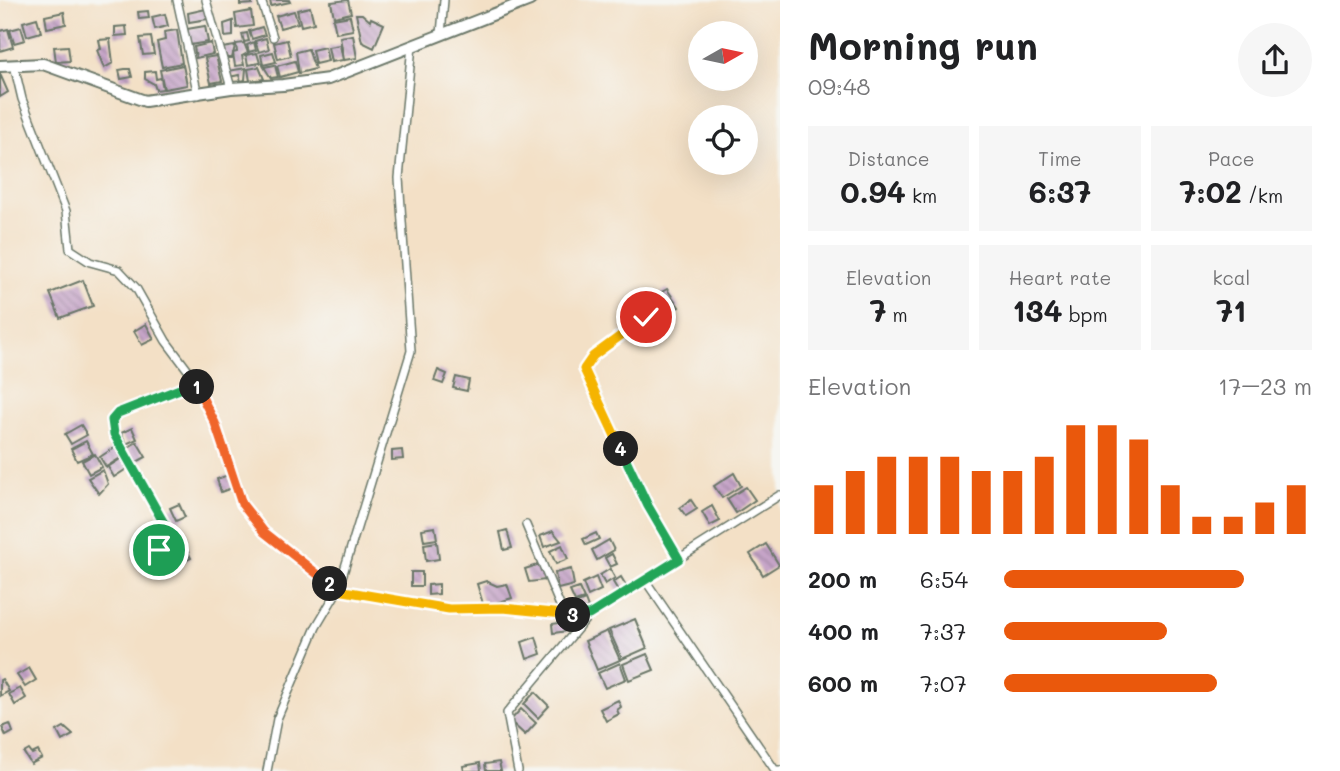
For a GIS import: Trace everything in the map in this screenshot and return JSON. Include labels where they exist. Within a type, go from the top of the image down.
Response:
[{"type":"street","points":[[177,0],[198,95]]},
{"type":"street","points":[[206,0],[231,88]]},
{"type":"street","points":[[261,0],[272,37]]},
{"type":"street","points":[[441,34],[444,0]]},
{"type":"street","points":[[0,66],[43,64],[145,101],[231,88],[328,79],[530,0]]},
{"type":"street","points":[[267,771],[277,719],[316,628],[338,590],[411,351],[399,178],[412,47]]},
{"type":"street","points":[[14,65],[22,99],[66,211],[70,249],[90,261],[119,270],[136,288],[166,341],[195,383],[215,423],[242,504],[264,532],[338,590],[449,609],[503,608],[589,615]]},
{"type":"street","points":[[646,317],[593,356],[584,369],[643,497],[679,559]]},
{"type":"street","points":[[159,550],[167,544],[170,534],[114,434],[112,420],[118,413],[195,383]]},
{"type":"street","points":[[518,771],[507,713],[589,615],[780,495]]},
{"type":"street","points":[[526,525],[564,615]]},
{"type":"street","points":[[645,580],[775,770],[780,770]]},
{"type":"building","points":[[240,0],[252,0],[252,4],[240,5]]},
{"type":"building","points":[[270,0],[289,0],[290,2],[271,6]]},
{"type":"building","points":[[348,0],[351,13],[334,17],[331,2]]},
{"type":"building","points":[[310,7],[314,23],[301,26],[297,10]]},
{"type":"building","points":[[206,9],[208,19],[189,22],[188,13]]},
{"type":"building","points":[[148,11],[149,18],[139,19],[138,12]]},
{"type":"building","points":[[251,11],[253,26],[237,28],[235,14]]},
{"type":"building","points":[[294,11],[298,23],[280,28],[276,16]]},
{"type":"building","points":[[64,12],[66,24],[47,28],[45,16]]},
{"type":"building","points":[[165,14],[168,26],[155,29],[152,17]]},
{"type":"building","points":[[356,14],[384,24],[374,48],[362,42]]},
{"type":"building","points":[[350,16],[353,30],[336,33],[333,19]]},
{"type":"building","points":[[37,18],[41,32],[27,36],[23,22]]},
{"type":"building","points":[[233,21],[233,36],[225,37],[224,24]]},
{"type":"building","points":[[126,26],[127,35],[115,36],[115,27]]},
{"type":"building","points":[[205,26],[208,42],[190,45],[187,29]]},
{"type":"building","points":[[21,27],[25,40],[14,43],[10,30]]},
{"type":"building","points":[[262,27],[265,35],[252,39],[249,31]]},
{"type":"building","points":[[8,29],[13,47],[0,51],[0,31]]},
{"type":"building","points":[[177,30],[182,63],[162,67],[157,42],[165,40],[164,32]]},
{"type":"building","points":[[247,33],[249,41],[244,42],[242,34]]},
{"type":"building","points":[[353,35],[357,58],[344,60],[340,37]]},
{"type":"building","points":[[151,37],[154,54],[143,55],[140,38]]},
{"type":"building","points":[[266,38],[269,49],[259,52],[255,41]]},
{"type":"building","points":[[110,39],[113,63],[104,68],[97,50],[101,49],[99,40]]},
{"type":"building","points":[[287,40],[291,56],[278,59],[274,43]]},
{"type":"building","points":[[254,42],[256,50],[249,52],[247,45]]},
{"type":"building","points":[[211,43],[213,54],[196,58],[194,47]]},
{"type":"building","points":[[244,43],[248,53],[242,56],[244,65],[235,66],[233,53],[237,52],[236,44]]},
{"type":"building","points":[[340,45],[343,60],[331,62],[328,47]]},
{"type":"building","points":[[68,46],[70,61],[56,62],[54,47]]},
{"type":"building","points":[[235,46],[232,58],[227,58],[222,48]]},
{"type":"building","points":[[325,47],[328,61],[315,64],[312,50]]},
{"type":"building","points":[[308,49],[315,69],[299,73],[296,52]]},
{"type":"building","points":[[273,52],[276,62],[263,65],[261,55]]},
{"type":"building","points":[[257,53],[260,63],[248,65],[246,55]]},
{"type":"building","points":[[216,56],[222,81],[211,83],[205,58]]},
{"type":"building","points":[[295,61],[298,72],[280,77],[277,66]]},
{"type":"building","points":[[183,65],[187,85],[164,89],[160,70]]},
{"type":"building","points":[[275,65],[278,77],[271,78],[264,67]]},
{"type":"building","points":[[259,67],[264,79],[250,81],[248,69]]},
{"type":"building","points":[[246,68],[245,80],[241,81],[239,75],[229,77],[228,71]]},
{"type":"building","points":[[130,69],[132,77],[121,79],[119,70]]},
{"type":"building","points":[[155,71],[156,79],[161,78],[163,89],[156,90],[154,84],[145,79],[145,72]]},
{"type":"building","points":[[0,74],[8,92],[0,97]]},
{"type":"building","points":[[83,280],[93,306],[60,318],[50,293]]},
{"type":"building","points":[[667,289],[679,307],[659,321],[654,313],[667,304],[660,293]]},
{"type":"building","points":[[146,324],[154,339],[142,345],[134,331]]},
{"type":"building","points":[[438,370],[447,374],[443,384],[434,381]]},
{"type":"building","points":[[456,377],[469,380],[467,391],[453,388]]},
{"type":"building","points":[[81,425],[87,435],[71,444],[65,434]]},
{"type":"building","points":[[132,428],[137,439],[126,444],[121,433]]},
{"type":"building","points":[[86,441],[93,454],[77,461],[71,449]]},
{"type":"building","points":[[137,442],[146,457],[135,463],[127,448]]},
{"type":"building","points":[[115,447],[122,457],[106,467],[100,457]]},
{"type":"building","points":[[402,450],[403,459],[392,460],[392,451]]},
{"type":"building","points":[[95,454],[102,467],[89,474],[82,461]]},
{"type":"building","points":[[122,458],[128,468],[114,477],[108,467]]},
{"type":"building","points":[[103,470],[108,484],[99,494],[88,478]]},
{"type":"building","points":[[734,473],[741,486],[722,498],[714,486]]},
{"type":"building","points":[[228,475],[232,488],[221,492],[217,479]]},
{"type":"building","points":[[746,487],[755,500],[736,513],[727,499]]},
{"type":"building","points":[[691,500],[697,509],[686,516],[680,508]]},
{"type":"building","points":[[179,504],[185,517],[176,521],[170,508]]},
{"type":"building","points":[[712,506],[720,521],[710,526],[702,512]]},
{"type":"building","points":[[435,527],[437,539],[424,541],[422,529]]},
{"type":"building","points":[[507,530],[512,548],[504,550],[500,532]]},
{"type":"building","points":[[553,531],[561,541],[544,547],[540,536]]},
{"type":"building","points":[[596,533],[599,539],[586,545],[583,539]]},
{"type":"building","points":[[609,540],[614,550],[597,560],[592,550]]},
{"type":"building","points":[[437,542],[439,559],[426,561],[424,544]]},
{"type":"building","points":[[766,544],[779,565],[763,575],[750,554]]},
{"type":"building","points":[[149,545],[153,559],[159,555],[162,560],[151,568],[139,552]]},
{"type":"building","points":[[562,545],[568,559],[556,564],[550,551]]},
{"type":"building","points":[[185,546],[191,558],[177,565],[171,553]]},
{"type":"building","points":[[612,554],[617,564],[610,567],[605,558]]},
{"type":"building","points":[[540,564],[546,580],[529,582],[525,569]]},
{"type":"building","points":[[571,569],[574,585],[558,589],[555,573]]},
{"type":"building","points":[[610,569],[615,578],[605,584],[600,575]]},
{"type":"building","points":[[411,572],[422,572],[422,586],[411,586]]},
{"type":"building","points":[[596,577],[601,590],[588,596],[583,583]]},
{"type":"building","points":[[621,577],[627,587],[619,592],[613,582]]},
{"type":"building","points":[[486,581],[497,586],[507,584],[512,598],[484,607],[477,584]]},
{"type":"building","points":[[439,584],[439,594],[428,595],[428,585]]},
{"type":"building","points":[[579,588],[584,599],[575,602],[570,591]]},
{"type":"building","points":[[585,600],[588,608],[578,613],[575,604]]},
{"type":"building","points":[[635,619],[647,648],[622,659],[609,630]]},
{"type":"building","points":[[567,622],[568,631],[553,633],[552,624]]},
{"type":"building","points":[[607,631],[620,660],[597,670],[585,641]]},
{"type":"building","points":[[536,637],[541,654],[527,659],[522,642]]},
{"type":"building","points":[[647,654],[654,670],[629,680],[623,664]]},
{"type":"building","points":[[620,663],[626,679],[605,688],[598,673]]},
{"type":"building","points":[[29,668],[36,680],[25,687],[17,675]]},
{"type":"building","points":[[2,679],[9,691],[0,696],[0,680]]},
{"type":"building","points":[[20,688],[26,698],[15,705],[9,694]]},
{"type":"building","points":[[535,692],[549,706],[538,718],[524,704]]},
{"type":"building","points":[[618,700],[621,707],[617,710],[619,714],[606,721],[600,709]]},
{"type":"building","points":[[521,709],[536,723],[525,735],[510,721]]},
{"type":"building","points":[[10,724],[13,732],[6,736],[2,727]]},
{"type":"building","points":[[64,727],[73,735],[62,741],[57,731]]},
{"type":"building","points":[[29,750],[32,754],[38,751],[42,758],[31,764],[24,753]]},
{"type":"building","points":[[499,762],[501,771],[486,771],[485,764]]},
{"type":"building","points":[[480,763],[481,771],[464,771],[463,766]]},
{"type":"route","points":[[159,550],[167,544],[170,534],[114,434],[112,420],[118,413],[195,383],[215,423],[242,504],[264,532],[338,590],[449,609],[503,608],[589,615],[679,559],[648,506],[584,369],[593,356],[646,317]]}]
